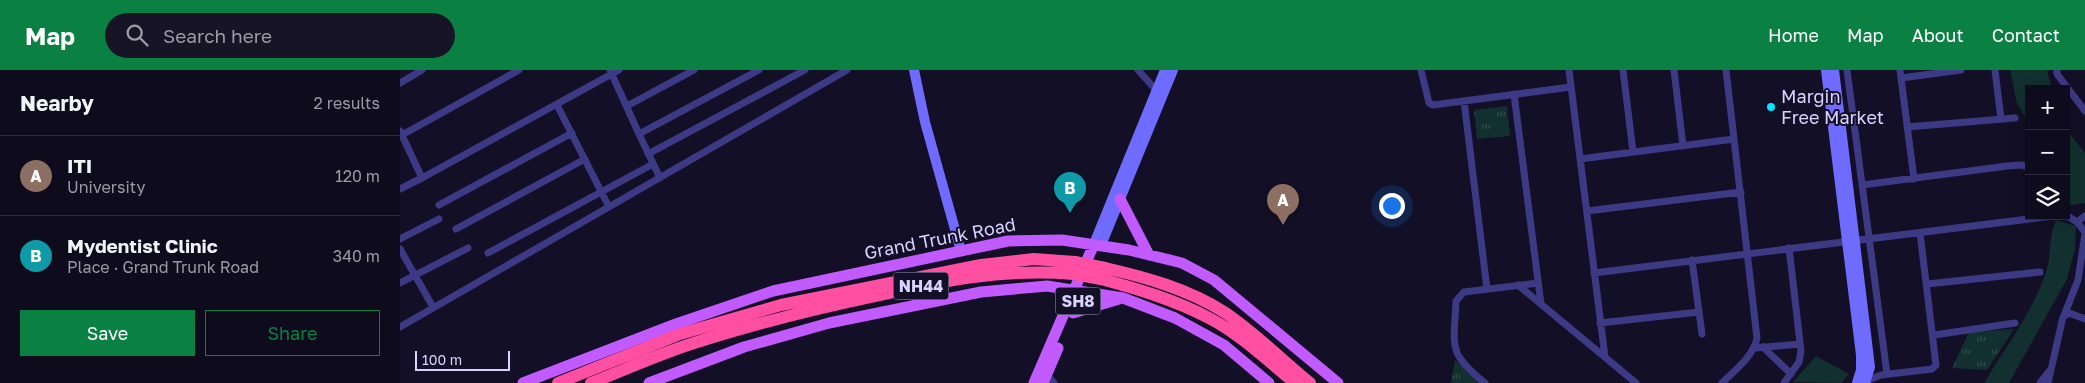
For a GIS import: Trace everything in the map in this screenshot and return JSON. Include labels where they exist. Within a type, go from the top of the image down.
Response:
[{"type":"highway","name":"NH44","points":[[678,329],[811,298],[981,265],[1034,259],[1103,273],[1144,277],[1191,295],[1224,312],[1310,383]]},
{"type":"highway","name":"NH44","points":[[591,383],[690,345],[772,321],[906,289],[994,273],[1074,268]]},
{"type":"highway","name":"NH44","points":[[1103,273],[1210,318],[1253,349],[1294,383]]},
{"type":"highway","name":"Grand Trunk Road","points":[[558,383],[678,329]]},
{"type":"main road","points":[[1117,198],[1149,255]]},
{"type":"main road","name":"Grand Trunk Road","points":[[523,383],[678,329],[774,291],[1008,241],[1062,240],[1097,244],[1182,263],[1214,280],[1338,383]]},
{"type":"main road","name":"SH8","points":[[1034,383],[1079,290],[1097,244]]},
{"type":"main road","points":[[649,383],[744,347],[829,322],[981,292],[1047,286],[1123,298],[1175,318],[1206,333],[1269,383]]},
{"type":"main road","name":"SH8","points":[[1048,380],[1073,313],[1079,290]]},
{"type":"main road","points":[[1073,313],[1123,298]]},
{"type":"street","points":[[400,83],[424,70]]},
{"type":"street","points":[[422,178],[401,133],[519,70]]},
{"type":"street","points":[[400,190],[557,105],[611,72],[619,70]]},
{"type":"street","points":[[626,106],[694,70]]},
{"type":"street","points":[[639,134],[758,70]]},
{"type":"street","points":[[648,154],[805,70]]},
{"type":"street","points":[[400,327],[847,70]]},
{"type":"street","points":[[914,70],[925,122],[961,251]]},
{"type":"street","points":[[1138,70],[1156,90]]},
{"type":"street","points":[[1151,113],[1156,90],[1165,70]]},
{"type":"street","points":[[1097,244],[1151,113],[1173,70]]},
{"type":"street","points":[[1421,70],[1429,103],[1433,105],[1571,87]]},
{"type":"street","points":[[1569,70],[1605,357]]},
{"type":"street","points":[[1623,70],[1633,152]]},
{"type":"street","points":[[1674,70],[1683,146]]},
{"type":"street","points":[[1726,70],[1749,253],[1757,338],[1759,347],[1791,374]]},
{"type":"street","points":[[1826,70],[1845,188]]},
{"type":"street","points":[[1834,70],[1863,381],[1887,374],[1932,369],[1937,361],[1920,232]]},
{"type":"street","points":[[1847,70],[1887,374]]},
{"type":"street","points":[[1900,70],[1914,179]]},
{"type":"street","points":[[1901,78],[1961,70]]},
{"type":"street","points":[[1996,70],[2002,119]]},
{"type":"street","points":[[2057,70],[2057,74],[2082,102],[2085,110]]},
{"type":"street","points":[[611,72],[660,178]]},
{"type":"street","points":[[1514,94],[1541,304]]},
{"type":"street","points":[[1464,101],[1487,289]]},
{"type":"street","points":[[557,105],[609,207]]},
{"type":"street","points":[[1907,127],[2015,118]]},
{"type":"street","points":[[439,205],[572,133]]},
{"type":"street","points":[[1580,159],[1734,139]]},
{"type":"street","points":[[456,229],[584,159]]},
{"type":"street","points":[[488,252],[653,164]]},
{"type":"street","points":[[1862,186],[2007,166],[2025,167]]},
{"type":"street","points":[[1587,211],[1741,192]]},
{"type":"street","points":[[2077,222],[2085,216]]},
{"type":"street","points":[[2048,383],[2065,313],[2078,280],[2085,233],[2077,222],[2070,218]]},
{"type":"street","points":[[400,239],[439,219]]},
{"type":"street","points":[[1594,273],[2025,219]]},
{"type":"street","points":[[400,283],[468,248]]},
{"type":"street","points":[[1784,383],[1799,362],[1800,344],[1789,248]]},
{"type":"street","points":[[400,249],[433,307]]},
{"type":"street","points":[[1692,260],[1702,334]]},
{"type":"street","points":[[1927,284],[2040,272]]},
{"type":"street","points":[[1485,383],[1458,358],[1455,342],[1456,301],[1464,292],[1538,283]]},
{"type":"street","points":[[1518,285],[1636,383]]},
{"type":"street","points":[[1600,323],[1699,312]]},
{"type":"street","points":[[2065,313],[2085,319]]},
{"type":"street","points":[[1934,335],[2015,323]]},
{"type":"street","points":[[1722,383],[1759,347],[1800,344]]},
{"type":"street","points":[[2040,383],[2052,368]]},
{"type":"green space","points":[[2010,70],[2047,70],[2051,85],[2025,85],[2025,117],[2017,104]]},
{"type":"green space","points":[[1507,106],[1510,136],[1477,139],[1474,110]]},
{"type":"green space","points":[[2070,134],[2085,153],[2085,203],[2070,205]]},
{"type":"green space","points":[[2056,220],[2076,226],[2075,249],[2067,279],[2009,383],[1984,383],[2026,315],[2041,286],[2048,266]]},
{"type":"green space","points":[[2014,329],[1987,370],[1952,368],[1969,332]]},
{"type":"green space","points":[[1816,356],[1849,374],[1841,383],[1793,382]]},
{"type":"green space","points":[[1455,360],[1483,383],[1451,383]]},
{"type":"place","name":"Margin Free Market","points":[[1771,107]]},
{"type":"place","name":"Mydentist Clinic","points":[[1070,213]]},
{"type":"place","name":"ITI","points":[[1283,225]]}]
